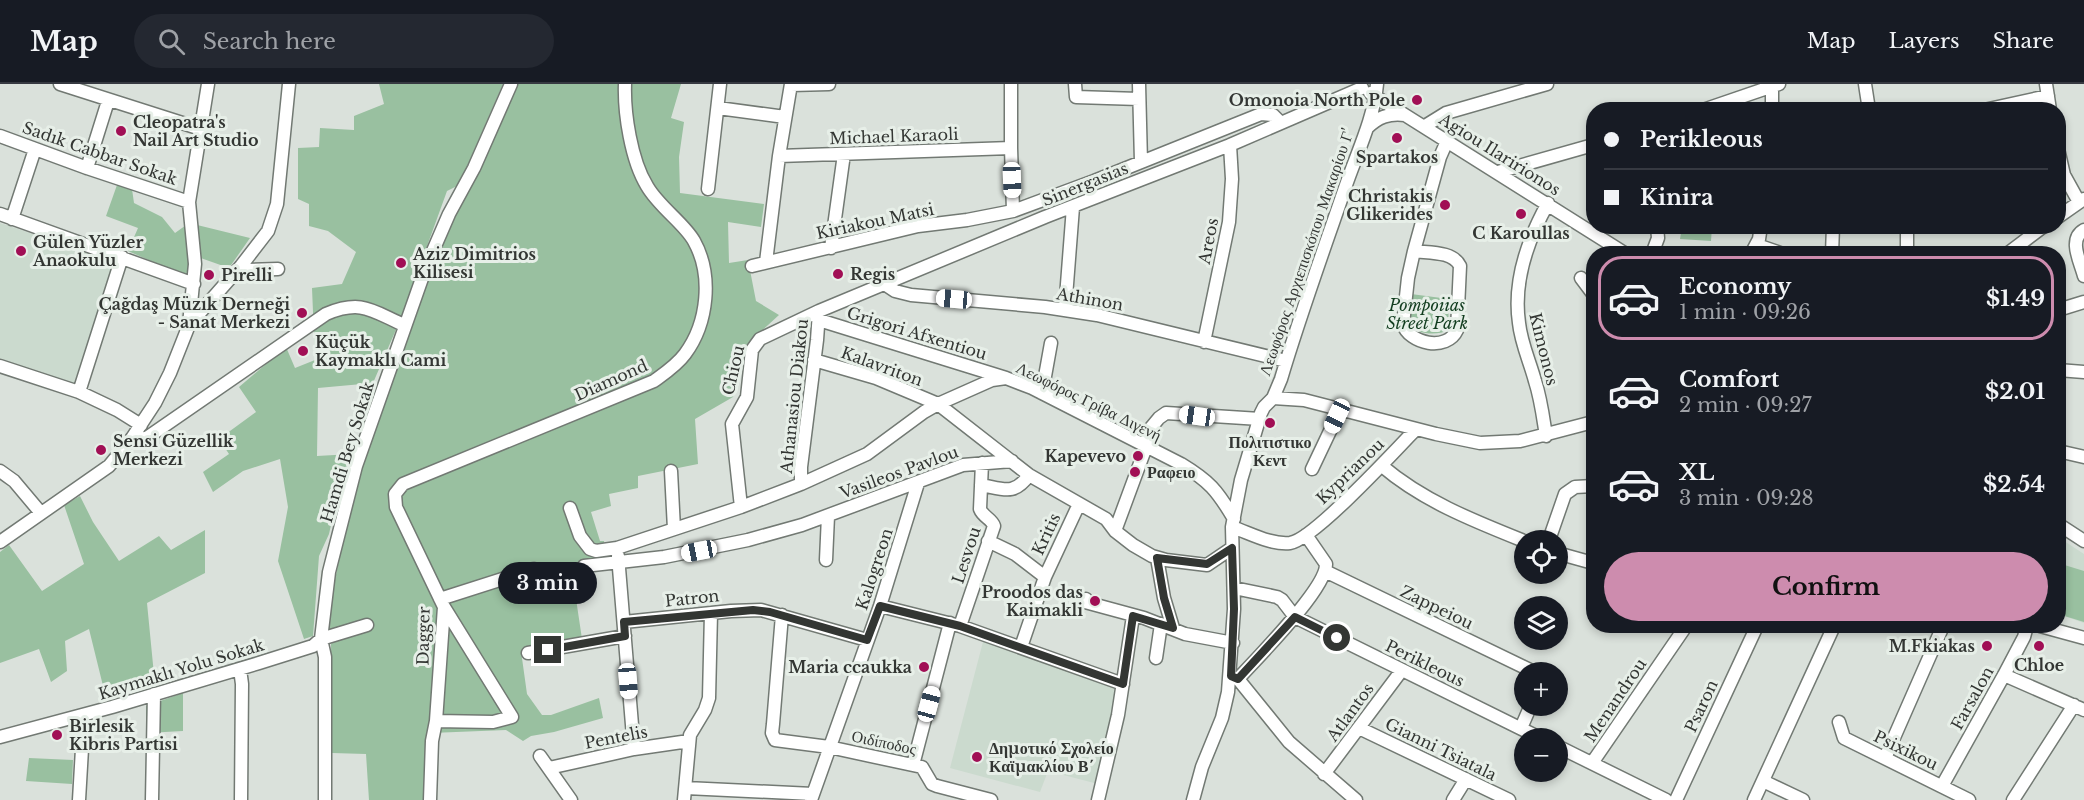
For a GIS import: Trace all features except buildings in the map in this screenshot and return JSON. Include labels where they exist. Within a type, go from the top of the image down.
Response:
[{"type":"street","points":[[60,84],[201,129]]},
{"type":"street","points":[[0,542],[109,466],[141,425],[170,373],[189,325],[193,300],[194,245],[189,201],[208,84]]},
{"type":"street","points":[[189,325],[241,266],[273,221],[277,204],[289,84]]},
{"type":"street","name":"Hamdi Bey Sokak","points":[[325,800],[326,657],[321,639],[329,572],[347,497],[404,325],[445,223],[474,168],[511,84]]},
{"type":"street","name":"Diamond","points":[[403,484],[654,381],[685,354],[694,339],[707,294],[701,259],[694,240],[645,184],[631,136],[625,84]]},
{"type":"street","points":[[708,189],[720,84]]},
{"type":"street","points":[[766,262],[779,156],[791,84],[829,84]]},
{"type":"street","points":[[1011,84],[1013,211]]},
{"type":"street","points":[[1075,84],[1076,97],[1139,99]]},
{"type":"street","points":[[1139,84],[1141,162]]},
{"type":"street","name":"Λεωφόρος Αρχιεπισκόπου Μακαρίου Γ'","points":[[1195,799],[1202,767],[1222,718],[1234,677],[1233,523],[1247,454],[1264,407],[1273,398],[1286,361],[1376,97],[1377,84]]},
{"type":"street","points":[[1425,126],[1446,113],[1547,84]]},
{"type":"street","points":[[1865,84],[1868,102]]},
{"type":"street","points":[[1726,102],[1774,85],[1773,102]]},
{"type":"street","name":"Agiou Ilaririonos","points":[[1359,86],[1586,228]]},
{"type":"street","name":"Sinergasias","points":[[819,316],[1045,218],[1230,145],[1359,86]]},
{"type":"street","points":[[2009,102],[2047,90]]},
{"type":"street","points":[[87,168],[108,101]]},
{"type":"street","points":[[718,108],[785,117]]},
{"type":"street","name":"Kiriakou Matsi","points":[[752,266],[918,226],[1013,211],[1261,114],[1273,115],[1281,123]]},
{"type":"street","points":[[1365,129],[1381,117],[1392,114],[1406,115]]},
{"type":"street","name":"Sadık Cabbar Sokak","points":[[0,136],[87,168],[189,201]]},
{"type":"street","points":[[1194,141],[1205,154]]},
{"type":"street","points":[[1414,251],[1451,256],[1460,266],[1457,330],[1446,342],[1438,344],[1410,336],[1404,327],[1404,303],[1414,251],[1440,157],[1447,141]]},
{"type":"street","name":"Areos","points":[[1204,342],[1229,222],[1232,179],[1230,145]]},
{"type":"street","points":[[1498,172],[1586,147]]},
{"type":"street","name":"Michael Karaoli","points":[[779,156],[1011,148]]},
{"type":"street","points":[[34,149],[6,216],[194,284]]},
{"type":"street","points":[[831,248],[844,154]]},
{"type":"street","points":[[2066,178],[2082,200],[2066,211]]},
{"type":"street","points":[[1040,201],[1045,218]]},
{"type":"street","name":"Kimonos","points":[[1546,436],[1538,392],[1520,330],[1518,307],[1530,238],[1548,204]]},
{"type":"street","points":[[1065,310],[1073,207]]},
{"type":"street","points":[[2084,230],[2075,240],[2084,276]]},
{"type":"street","name":"Agiou Ilaririonos","points":[[1595,234],[1614,246]]},
{"type":"street","points":[[2018,246],[2033,234]]},
{"type":"street","points":[[79,392],[122,257]]},
{"type":"street","points":[[241,266],[247,270],[278,269]]},
{"type":"street","points":[[1581,278],[1586,285]]},
{"type":"street","name":"Athinon","points":[[886,285],[901,293],[911,295],[1065,310],[1108,318],[1286,361]]},
{"type":"street","points":[[193,300],[215,296]]},
{"type":"street","points":[[2066,308],[2084,302]]},
{"type":"street","points":[[132,438],[148,437],[326,314],[339,308],[359,306],[404,325]]},
{"type":"street","name":"Athanasiou Diakou","points":[[801,484],[801,466],[819,316]]},
{"type":"street","name":"Grigori Afxentiou","points":[[819,316],[1006,378]]},
{"type":"street","name":"Chiou","points":[[741,507],[732,424],[748,392],[752,350],[762,337],[819,316]]},
{"type":"street","points":[[1042,393],[1051,343]]},
{"type":"street","name":"Kalavriton","points":[[814,360],[876,378],[938,404],[1012,461]]},
{"type":"street","points":[[0,366],[79,392],[117,410],[141,425]]},
{"type":"street","points":[[2066,370],[2084,372]]},
{"type":"street","name":"Λεωφόρος Γρίβα Διγενή","points":[[617,548],[741,507],[801,484],[867,454],[938,404],[992,380],[1006,378],[1042,393],[1202,476],[1213,486],[1233,523]]},
{"type":"street","points":[[1273,398],[1304,400],[1416,429],[1480,442],[1510,442],[1546,436],[1586,424]]},
{"type":"street","points":[[1312,469],[1340,410]]},
{"type":"street","points":[[1115,531],[1146,447],[1149,430],[1159,418],[1166,413],[1260,419]]},
{"type":"street","name":"Kyprianou","points":[[1306,535],[1382,466],[1416,429]]},
{"type":"street","points":[[2066,453],[2084,457]]},
{"type":"street","points":[[1012,461],[1029,475],[1106,519],[1115,531],[1133,545],[1157,558],[1207,564],[1232,548]]},
{"type":"street","name":"Vasileos Pavlou","points":[[584,566],[664,558],[739,542],[828,516],[963,465],[1012,461]]},
{"type":"street","name":"Lesvou","points":[[913,765],[955,625],[993,523],[982,514],[980,509],[982,463]]},
{"type":"street","points":[[1382,466],[1402,482],[1441,505],[1514,537]]},
{"type":"street","points":[[0,471],[14,481],[41,513]]},
{"type":"street","points":[[671,471],[674,529]]},
{"type":"street","points":[[981,485],[1012,490],[1022,485],[1029,475]]},
{"type":"street","name":"Kalogreon","points":[[812,797],[880,606],[918,483]]},
{"type":"street","name":"Dagger","points":[[403,484],[395,494],[396,507],[442,603],[430,800]]},
{"type":"street","points":[[1552,530],[1565,494],[1575,487],[1586,486]]},
{"type":"street","name":"Kritis","points":[[1021,647],[1045,577],[1079,504]]},
{"type":"street","points":[[570,508],[580,536],[590,549],[596,551],[617,548],[634,749]]},
{"type":"street","points":[[826,560],[828,516]]},
{"type":"street","points":[[1233,523],[1272,540],[1287,543],[1306,535],[1326,564],[1325,571],[1295,617],[1234,677],[1289,742],[1356,800]]},
{"type":"street","points":[[2066,529],[2084,541]]},
{"type":"street","points":[[988,541],[1015,554],[1045,577]]},
{"type":"street","points":[[1568,556],[1586,561]]},
{"type":"street","points":[[1156,658],[1167,626],[1157,558]]},
{"type":"street","points":[[436,721],[493,722],[512,717],[442,603],[534,569]]},
{"type":"street","name":"Zappeiou","points":[[1325,571],[1514,662]]},
{"type":"street","name":"Perikleous","points":[[1234,588],[1277,597],[1295,617],[1521,728]]},
{"type":"street","points":[[1086,599],[1084,602],[1167,626],[1185,634],[1233,643]]},
{"type":"street","points":[[880,606],[955,625],[1123,684]]},
{"type":"street","name":"Patron","points":[[624,622],[753,610],[783,615],[867,640]]},
{"type":"street","points":[[711,613],[709,698],[689,741],[685,794],[812,797]]},
{"type":"street","name":"Οιδίποδος","points":[[783,615],[773,736],[778,741],[829,747],[913,765],[925,770],[932,784],[958,796],[992,800]]},
{"type":"street","points":[[1098,800],[1116,726],[1133,616]]},
{"type":"street","name":"Kaymaklı Yolu Sokak","points":[[0,737],[240,669],[313,646],[321,639],[367,625]]},
{"type":"street","name":"Menandrou","points":[[1592,763],[1681,633]]},
{"type":"street","name":"Psaron","points":[[1676,800],[1754,633]]},
{"type":"street","points":[[1754,800],[1831,633]]},
{"type":"street","points":[[1886,758],[1940,633]]},
{"type":"street","name":"Farsalon","points":[[1942,786],[2025,633]]},
{"type":"street","points":[[2066,633],[2084,638]]},
{"type":"street","points":[[528,653],[625,636]]},
{"type":"street","points":[[240,669],[242,684],[241,800]]},
{"type":"street","name":"Atlantos","points":[[1324,774],[1401,670]]},
{"type":"street","points":[[2004,675],[2079,708],[2013,800]]},
{"type":"street","points":[[152,800],[154,694]]},
{"type":"street","points":[[80,800],[84,715]]},
{"type":"street","points":[[1521,728],[1526,716]]},
{"type":"street","name":"Psixikou","points":[[1839,722],[1844,738],[1969,800]]},
{"type":"street","name":"Gianni Tsiatala","points":[[1359,728],[1509,800]]},
{"type":"street","name":"Pentelis","points":[[549,768],[634,749],[689,741]]},
{"type":"street","points":[[1568,751],[1666,800]]},
{"type":"street","points":[[540,756],[571,800]]},
{"type":"street","points":[[1453,800],[1466,779]]},
{"type":"street","points":[[1763,781],[1803,800]]},
{"type":"shaded area","name":"Gülen Yüzler Anaokulu","points":[[0,223],[115,261],[74,384],[0,360]]},
{"type":"shaded area","points":[[2066,542],[2084,554],[2084,623],[2066,617]]},
{"type":"shaded area","points":[[984,638],[1118,687],[1098,784],[1048,771],[1040,792],[950,768]]},
{"type":"green space","points":[[379,84],[503,84],[459,185],[447,191],[401,318],[373,383],[318,388],[317,456],[352,454],[339,489],[329,534],[319,556],[313,636],[304,639],[278,561],[288,507],[280,459],[243,471],[213,492],[203,472],[229,454],[219,439],[256,412],[239,387],[286,347],[295,368],[315,360],[312,288],[342,284],[356,252],[328,231],[309,226],[309,204],[298,199],[298,148],[319,147],[320,128],[354,130],[354,116],[384,104]]},
{"type":"green space","points":[[516,84],[681,84],[671,118],[684,122],[679,157],[680,193],[764,204],[761,227],[728,222],[729,263],[748,260],[756,301],[779,315],[746,345],[733,397],[695,419],[698,464],[638,476],[638,488],[609,494],[611,506],[591,512],[600,541],[604,541],[607,568],[572,572],[582,639],[521,651],[527,694],[542,715],[551,715],[599,698],[603,718],[531,736],[523,741],[506,730],[431,733],[424,800],[369,800],[366,754],[332,753],[331,644],[342,637],[327,634],[330,603],[360,462],[406,335],[454,213]]},
{"type":"green space","points":[[117,185],[132,189],[134,203],[162,217],[175,233],[189,223],[250,238],[229,268],[195,256],[185,276],[128,251],[138,228],[106,216]]},
{"type":"green space","points":[[1681,234],[1712,234],[1711,241],[1680,239]]},
{"type":"green space","name":"Pompoiias Street Park","points":[[1411,294],[1449,299],[1448,330],[1428,333],[1409,327]]},
{"type":"green space","points":[[80,496],[93,522],[119,561],[159,536],[171,550],[205,530],[205,573],[147,603],[155,685],[106,698],[89,629],[65,641],[67,671],[51,682],[39,649],[0,663],[0,552],[9,545],[42,591],[84,564],[64,505]]},
{"type":"green space","points":[[2066,565],[2084,571],[2084,622],[2066,616]]},
{"type":"green space","points":[[183,693],[183,731],[146,733],[146,706]]},
{"type":"green space","points":[[29,758],[73,760],[72,784],[26,781]]},
{"type":"place","name":"Omonoia North Pole","points":[[1417,100]]},
{"type":"place","name":"Cleopatra's Nail Art Studio","points":[[121,131]]},
{"type":"place","name":"Spartakos","points":[[1397,138]]},
{"type":"place","name":"Christakis Glikerides","points":[[1445,205]]},
{"type":"place","name":"C Karoullas","points":[[1521,214]]},
{"type":"place","name":"Gülen Yüzler Anaokulu","points":[[21,251]]},
{"type":"place","name":"Aziz Dimitrios Kilisesi","points":[[401,263]]},
{"type":"place","name":"Regis","points":[[838,274]]},
{"type":"place","name":"Pirelli","points":[[209,275]]},
{"type":"place","name":"Çağdaş Müzık Derneği - Sanat Merkezi","points":[[302,313]]},
{"type":"place","name":"Küçük Kaymaklı Cami","points":[[303,351]]},
{"type":"place","name":"Πολιτιστικο Κεντ","points":[[1270,423]]},
{"type":"place","name":"Sensi Güzellik Merkezi","points":[[101,450]]},
{"type":"place","name":"Kapevevo","points":[[1138,456]]},
{"type":"place","name":"Ραφειο","points":[[1135,472]]},
{"type":"place","name":"Proodos das Kaimakli","points":[[1095,601]]},
{"type":"place","name":"M.Fkiakas","points":[[1987,646]]},
{"type":"place","name":"Chloe","points":[[2039,646]]},
{"type":"place","name":"Maria ccaukka","points":[[924,667]]},
{"type":"place","name":"Birlesik Kibris Partisi","points":[[57,735]]},
{"type":"place","name":"Δημοτικό Σχολείο Καϊμακλίου Β΄","points":[[977,757]]},
{"type":"route","points":[[548,650],[625,636],[624,622],[745,610],[770,612],[867,640],[880,606],[960,626],[1123,684],[1133,616],[1173,628],[1164,598],[1157,558],[1207,564],[1232,548],[1234,609],[1231,676],[1238,679],[1295,617],[1337,638]]}]
